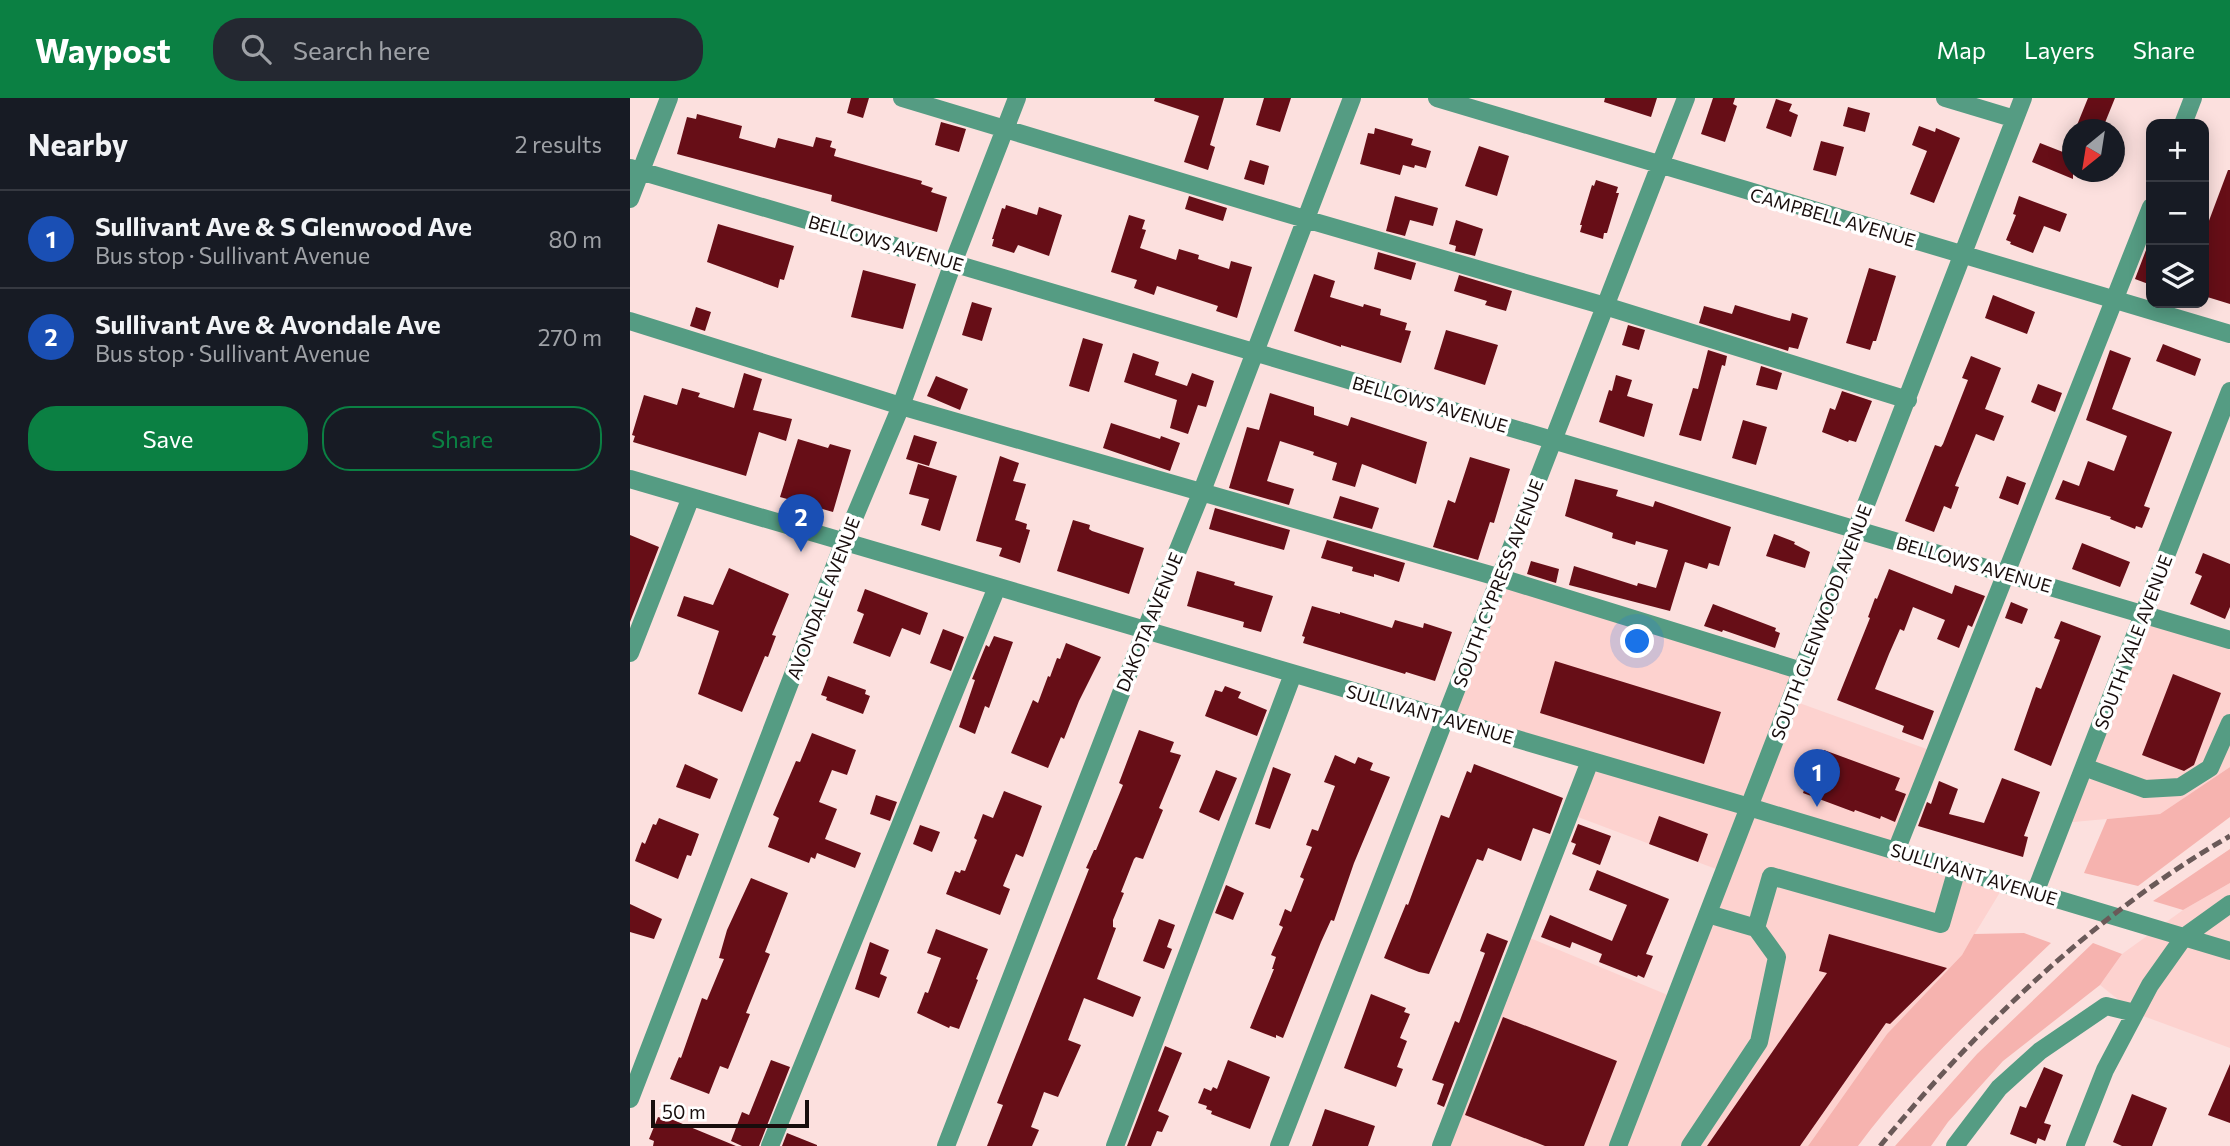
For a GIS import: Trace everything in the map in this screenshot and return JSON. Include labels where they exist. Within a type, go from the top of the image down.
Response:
[{"type":"street","points":[[630,199],[635,169],[669,98]]},
{"type":"street","points":[[902,98],[1605,306],[1908,400]]},
{"type":"street","name":"AVONDALE AVENUE","points":[[630,1100],[844,542],[901,406],[1017,98]]},
{"type":"street","name":"DAKOTA AVENUE","points":[[946,1146],[1352,98]]},
{"type":"street","name":"CAMPBELL AVENUE","points":[[1437,98],[2230,334]]},
{"type":"street","name":"SOUTH CYPRESS AVENUE","points":[[1279,1146],[1686,98]]},
{"type":"street","points":[[1945,98],[2015,119]]},
{"type":"street","name":"SOUTH GLENWOOD AVENUE","points":[[1618,1146],[2023,98]]},
{"type":"street","points":[[2185,119],[2193,98]]},
{"type":"street","name":"BELLOWS AVENUE","points":[[635,169],[2230,640]]},
{"type":"street","points":[[1896,851],[2146,220]]},
{"type":"street","points":[[630,321],[901,406],[1501,578],[1802,671]]},
{"type":"street","name":"SOUTH YALE AVENUE","points":[[2035,893],[2230,391]]},
{"type":"street","name":"SULLIVANT AVENUE","points":[[630,479],[2230,951]]},
{"type":"street","points":[[630,653],[691,497]]},
{"type":"street","points":[[769,1146],[996,587]]},
{"type":"street","points":[[1115,1146],[1293,674]]},
{"type":"street","points":[[2084,767],[2145,789],[2180,787],[2210,768],[2230,723]]},
{"type":"street","points":[[1441,1146],[1590,761]]},
{"type":"street","points":[[1756,928],[1771,876],[1941,925],[1957,869]]},
{"type":"street","points":[[2075,1146],[2105,1070],[2150,985],[2184,937],[2230,904]]},
{"type":"street","points":[[1690,1146],[1759,1042],[1777,957],[1756,928],[1708,914]]},
{"type":"street","points":[[1955,1146],[1999,1088],[2040,1051],[2106,1006],[2135,1013]]},
{"type":"shaded area","points":[[1501,578],[1802,671],[1791,700],[1935,752],[1896,851],[2005,884],[1962,955],[1887,1034],[1808,1146],[1441,1146],[1523,935],[1675,998],[1724,872],[1570,814],[1590,761],[1445,718]]},
{"type":"shaded area","points":[[2144,614],[2230,640],[2230,767],[2160,814],[2063,823]]},
{"type":"shaded area","points":[[2230,767],[2230,817],[2138,886],[2084,873],[2107,819],[2160,814]]},
{"type":"shaded area","points":[[2230,849],[2230,883],[2183,910],[2153,901]]},
{"type":"shaded area","points":[[2230,883],[2230,1048],[2135,1013],[2100,985],[2122,954],[2183,910]]},
{"type":"shaded area","points":[[2024,933],[2051,943],[1902,1091],[1858,1146],[1808,1146],[1887,1034],[1962,955],[1974,934]]},
{"type":"shaded area","points":[[2093,943],[2122,954],[2100,985],[2003,1061],[1948,1122],[1931,1146],[1895,1146],[1977,1054]]},
{"type":"building","points":[[851,98],[869,98],[863,118],[847,113]]},
{"type":"building","points":[[1155,98],[1224,98],[1210,145],[1215,147],[1208,170],[1184,162],[1199,116],[1154,101]]},
{"type":"building","points":[[1264,98],[1291,98],[1280,132],[1256,125]]},
{"type":"building","points":[[1605,98],[1657,98],[1651,117],[1604,102]]},
{"type":"building","points":[[1713,98],[1735,98],[1733,104],[1737,106],[1725,142],[1701,134]]},
{"type":"building","points":[[2088,98],[2115,98],[2106,119],[2079,119]]},
{"type":"building","points":[[1776,99],[1792,104],[1789,111],[1798,115],[1791,137],[1766,128]]},
{"type":"building","points":[[1848,107],[1870,113],[1865,132],[1843,126]]},
{"type":"building","points":[[697,114],[742,126],[739,138],[775,148],[778,138],[813,147],[816,137],[832,141],[830,147],[836,149],[834,156],[922,181],[921,184],[933,188],[931,192],[947,197],[937,232],[831,201],[832,195],[677,154],[687,117],[696,119]]},
{"type":"building","points":[[941,122],[966,129],[959,152],[935,145]]},
{"type":"building","points":[[1919,126],[1935,132],[1936,128],[1960,138],[1934,203],[1910,194],[1927,151],[1912,145]]},
{"type":"building","points":[[1375,128],[1413,139],[1411,145],[1431,151],[1426,168],[1403,165],[1400,175],[1360,164],[1368,133],[1374,134]]},
{"type":"building","points":[[1821,141],[1844,147],[1836,176],[1813,170]]},
{"type":"building","points":[[2040,143],[2062,152],[2062,174],[2032,162]]},
{"type":"building","points":[[1479,146],[1509,156],[1497,196],[1465,186]]},
{"type":"building","points":[[1250,160],[1269,166],[1264,185],[1244,179]]},
{"type":"building","points":[[2230,170],[2230,304],[2209,298],[2209,221]]},
{"type":"building","points":[[1596,180],[1618,187],[1616,193],[1619,193],[1603,239],[1580,232],[1592,185],[1594,186]]},
{"type":"building","points":[[1189,196],[1227,208],[1223,221],[1185,209]]},
{"type":"building","points":[[1395,196],[1438,208],[1433,226],[1410,220],[1405,236],[1386,231]]},
{"type":"building","points":[[2019,196],[2067,214],[2060,232],[2044,226],[2033,253],[2006,240],[2016,215],[2013,214]]},
{"type":"building","points":[[1006,205],[1037,215],[1039,207],[1062,215],[1049,256],[1018,245],[1014,253],[992,246],[1002,208],[1005,209]]},
{"type":"building","points":[[1129,215],[1145,220],[1142,229],[1146,230],[1140,248],[1176,260],[1179,249],[1199,255],[1198,259],[1229,269],[1231,261],[1252,267],[1237,318],[1216,311],[1218,306],[1157,286],[1154,295],[1134,288],[1137,280],[1111,272]]},
{"type":"building","points":[[1456,220],[1483,229],[1475,256],[1455,251],[1456,246],[1449,244]]},
{"type":"building","points":[[718,224],[794,246],[784,280],[780,279],[778,288],[707,262]]},
{"type":"building","points":[[2146,250],[2146,283],[2135,279]]},
{"type":"building","points":[[1378,252],[1416,263],[1411,280],[1374,269]]},
{"type":"building","points":[[1869,268],[1896,276],[1876,341],[1873,341],[1870,350],[1846,343]]},
{"type":"building","points":[[863,270],[916,284],[903,329],[851,317]]},
{"type":"building","points":[[1314,274],[1335,281],[1330,297],[1363,307],[1364,304],[1381,309],[1380,315],[1407,323],[1405,330],[1411,331],[1401,363],[1294,331]]},
{"type":"building","points":[[1459,275],[1512,291],[1506,311],[1485,305],[1487,301],[1454,291]]},
{"type":"building","points":[[1993,295],[2035,312],[2027,334],[1985,318]]},
{"type":"building","points":[[972,302],[992,308],[982,341],[962,335]]},
{"type":"building","points":[[1735,305],[1790,321],[1792,313],[1808,318],[1798,349],[1789,347],[1788,351],[1699,323],[1704,306],[1732,314]]},
{"type":"building","points":[[696,307],[711,312],[705,331],[690,326]]},
{"type":"building","points":[[1628,325],[1645,330],[1639,350],[1622,345]]},
{"type":"building","points":[[1446,330],[1498,345],[1485,385],[1434,369]]},
{"type":"building","points":[[1083,338],[1103,344],[1089,392],[1069,386]]},
{"type":"building","points":[[2163,344],[2201,359],[2195,376],[2156,361]]},
{"type":"building","points":[[1708,350],[1727,356],[1725,366],[1722,365],[1701,441],[1679,435],[1693,388],[1698,389]]},
{"type":"building","points":[[2110,350],[2131,358],[2112,409],[2172,432],[2144,506],[2150,508],[2142,528],[2136,526],[2135,529],[2110,519],[2111,517],[2055,499],[2063,480],[2079,486],[2088,461],[2114,471],[2127,436],[2086,420]]},
{"type":"building","points":[[1133,353],[1159,362],[1155,375],[1187,386],[1192,373],[1214,381],[1206,407],[1198,405],[1188,434],[1170,428],[1177,400],[1124,382]]},
{"type":"building","points":[[1971,356],[2001,368],[1985,409],[2004,416],[1994,441],[1976,434],[1955,486],[1959,487],[1951,509],[1944,506],[1934,532],[1905,521],[1935,445],[1941,447],[1943,444],[1968,380],[1962,378]]},
{"type":"building","points":[[1761,366],[1782,373],[1777,390],[1756,385]]},
{"type":"building","points":[[744,373],[762,379],[753,410],[792,419],[786,441],[759,432],[746,476],[633,442],[635,436],[632,435],[644,395],[677,405],[682,388],[700,393],[698,397],[734,408]]},
{"type":"building","points":[[1616,375],[1632,380],[1627,396],[1653,404],[1644,437],[1599,422]]},
{"type":"building","points":[[936,376],[968,389],[960,410],[927,396]]},
{"type":"building","points":[[2038,384],[2062,393],[2055,412],[2031,402]]},
{"type":"building","points":[[1842,391],[1872,401],[1856,442],[1848,442],[1822,432],[1830,408],[1835,410]]},
{"type":"building","points":[[1270,393],[1314,407],[1314,415],[1348,426],[1351,417],[1427,442],[1416,484],[1362,464],[1355,487],[1332,480],[1337,463],[1280,441],[1267,481],[1294,489],[1289,505],[1229,488],[1247,427],[1259,430]]},
{"type":"building","points":[[1743,420],[1767,427],[1756,465],[1732,458]]},
{"type":"building","points":[[1111,423],[1180,443],[1170,471],[1103,448]]},
{"type":"building","points":[[914,435],[937,442],[929,466],[906,459]]},
{"type":"building","points":[[798,439],[828,448],[830,444],[851,450],[833,512],[780,497]]},
{"type":"building","points":[[1000,456],[1019,463],[1013,481],[1026,484],[1015,520],[1027,524],[1026,529],[1030,530],[1020,563],[999,556],[1002,548],[976,541]]},
{"type":"building","points":[[1470,457],[1510,469],[1494,523],[1490,522],[1478,560],[1433,547],[1448,500],[1455,503]]},
{"type":"building","points":[[918,464],[957,476],[940,531],[921,525],[929,499],[909,494]]},
{"type":"building","points":[[2007,476],[2026,483],[2018,505],[1999,498]]},
{"type":"building","points":[[1575,479],[1618,490],[1616,496],[1653,507],[1655,501],[1731,527],[1719,566],[1709,563],[1707,569],[1685,562],[1670,611],[1569,585],[1574,566],[1637,586],[1638,583],[1656,588],[1668,550],[1612,538],[1613,533],[1565,516]]},
{"type":"building","points":[[1340,496],[1379,508],[1372,529],[1333,518]]},
{"type":"building","points":[[1215,508],[1290,530],[1284,550],[1209,529]]},
{"type":"building","points":[[1073,520],[1090,525],[1089,529],[1092,531],[1144,548],[1129,594],[1057,571]]},
{"type":"building","points":[[1774,534],[1795,542],[1794,544],[1810,552],[1805,568],[1766,556]]},
{"type":"building","points":[[630,535],[659,547],[630,622]]},
{"type":"building","points":[[1327,540],[1405,563],[1399,582],[1352,571],[1353,567],[1321,558]]},
{"type":"building","points":[[2082,543],[2130,562],[2120,587],[2072,569]]},
{"type":"building","points":[[2203,553],[2230,564],[2230,607],[2225,619],[2190,604],[2202,576],[2195,573]]},
{"type":"building","points":[[1531,561],[1559,569],[1556,583],[1527,574]]},
{"type":"building","points":[[729,568],[789,594],[772,635],[776,636],[768,657],[765,656],[742,712],[698,694],[719,631],[677,616],[684,596],[713,605]]},
{"type":"building","points":[[1889,569],[1952,594],[1955,585],[1985,596],[1972,627],[1968,625],[1959,648],[1937,639],[1945,620],[1913,607],[1904,631],[1900,629],[1889,654],[1875,689],[1934,711],[1923,740],[1902,732],[1904,726],[1837,700],[1870,618],[1868,617],[1875,598],[1877,599]]},
{"type":"building","points":[[1197,571],[1273,596],[1261,632],[1243,627],[1244,622],[1187,606]]},
{"type":"building","points":[[865,589],[928,613],[920,635],[902,628],[890,657],[853,643],[864,614],[857,611]]},
{"type":"building","points":[[2011,602],[2028,609],[2022,624],[2005,618]]},
{"type":"building","points":[[1713,604],[1776,628],[1775,631],[1780,633],[1775,648],[1704,626]]},
{"type":"building","points":[[1312,606],[1392,628],[1395,620],[1423,628],[1424,623],[1452,632],[1435,681],[1303,643],[1305,637],[1302,636]]},
{"type":"building","points":[[2061,621],[2101,636],[2051,766],[2014,750],[2036,687],[2041,689],[2060,640],[2054,638]]},
{"type":"building","points":[[943,629],[964,637],[951,671],[930,663]]},
{"type":"building","points":[[994,636],[1013,642],[989,708],[985,706],[975,734],[959,727],[975,680],[972,679],[986,645],[989,647]]},
{"type":"building","points":[[1066,643],[1101,657],[1048,768],[1011,753],[1033,700],[1038,703],[1048,676],[1050,677],[1057,658],[1060,659]]},
{"type":"building","points":[[1555,661],[1721,712],[1704,764],[1540,713]]},
{"type":"building","points":[[2173,674],[2221,693],[2194,765],[2184,771],[2142,755]]},
{"type":"building","points":[[828,676],[866,690],[865,694],[870,696],[863,714],[826,700],[827,697],[821,695]]},
{"type":"building","points":[[1225,686],[1241,692],[1238,698],[1267,710],[1257,736],[1205,716],[1215,690],[1222,692]]},
{"type":"building","points":[[1139,730],[1174,742],[1170,752],[1181,755],[1159,808],[1163,810],[1143,859],[1134,859],[1121,892],[1124,893],[1113,920],[1113,927],[1116,928],[1097,979],[1141,997],[1133,1017],[1084,998],[1068,1040],[1081,1045],[1058,1097],[1044,1092],[1031,1127],[1039,1130],[1032,1146],[987,1146],[1003,1105],[997,1103],[1089,869],[1086,868],[1123,785],[1119,783]]},
{"type":"building","points":[[812,733],[856,750],[847,775],[832,770],[819,802],[837,809],[825,839],[861,853],[855,868],[817,853],[815,859],[811,857],[809,863],[768,847],[779,818],[773,815],[796,761],[800,762]]},
{"type":"building","points":[[1824,750],[1900,778],[1895,790],[1906,794],[1895,822],[1881,816],[1880,819],[1855,810],[1854,812],[1803,793],[1810,774],[1814,776]]},
{"type":"building","points":[[1335,755],[1355,764],[1358,757],[1373,763],[1370,770],[1390,777],[1354,863],[1334,921],[1331,920],[1321,942],[1283,1038],[1276,1035],[1276,1038],[1250,1028],[1274,969],[1276,957],[1271,955],[1283,927],[1279,925],[1285,909],[1291,912],[1304,879],[1300,877],[1312,847],[1306,845],[1312,829],[1318,831],[1335,786],[1324,782]]},
{"type":"building","points":[[685,764],[718,779],[710,799],[676,787]]},
{"type":"building","points":[[1474,764],[1563,798],[1550,834],[1533,828],[1521,861],[1488,848],[1483,861],[1477,859],[1429,974],[1419,972],[1384,958],[1406,904],[1408,905],[1441,815],[1449,818],[1467,771],[1471,773]]},
{"type":"building","points":[[1273,767],[1291,774],[1270,829],[1255,824]]},
{"type":"building","points":[[1216,770],[1237,778],[1219,821],[1199,812]]},
{"type":"building","points":[[2002,778],[2040,792],[2024,836],[2028,837],[2023,857],[1918,826],[1927,802],[1931,804],[1939,781],[1958,789],[1949,814],[1984,823]]},
{"type":"building","points":[[1004,791],[1042,806],[1023,857],[1016,854],[1003,886],[1010,889],[1000,915],[946,894],[955,871],[965,871],[977,840],[974,838],[983,814],[993,818]]},
{"type":"building","points":[[876,795],[897,802],[890,821],[870,814]]},
{"type":"building","points":[[1659,816],[1708,834],[1698,862],[1649,844]]},
{"type":"building","points":[[659,818],[699,834],[678,879],[635,861],[642,842],[645,844],[653,824],[656,825]]},
{"type":"building","points":[[1578,824],[1611,836],[1600,865],[1572,854],[1576,844],[1571,842]]},
{"type":"building","points":[[920,825],[940,832],[932,852],[913,844]]},
{"type":"building","points":[[1597,870],[1669,899],[1646,954],[1653,956],[1644,978],[1599,962],[1602,954],[1572,942],[1570,948],[1541,937],[1550,915],[1612,941],[1627,905],[1589,890]]},
{"type":"building","points":[[751,878],[788,893],[765,952],[770,954],[746,1013],[750,1014],[728,1069],[720,1066],[709,1094],[670,1079],[679,1057],[681,1058],[702,998],[707,1000],[724,959],[719,958],[727,930]]},
{"type":"building","points":[[1226,885],[1244,893],[1233,920],[1215,913]]},
{"type":"building","points":[[630,904],[662,919],[654,939],[630,932]]},
{"type":"building","points":[[1159,919],[1175,925],[1167,947],[1172,949],[1164,969],[1143,961]]},
{"type":"building","points":[[936,929],[988,949],[959,1029],[949,1028],[917,1013],[941,958],[927,953]]},
{"type":"building","points":[[1487,933],[1508,941],[1444,1107],[1437,1104],[1444,1084],[1432,1080],[1455,1021],[1459,1023],[1485,953],[1480,951]]},
{"type":"building","points":[[1829,934],[1947,968],[1890,1024],[1886,1023],[1800,1146],[1707,1146],[1827,973],[1819,971]]},
{"type":"building","points":[[870,942],[889,950],[880,974],[887,977],[879,998],[855,989]]},
{"type":"building","points":[[1371,994],[1406,1008],[1404,1012],[1410,1014],[1400,1038],[1407,1041],[1397,1067],[1403,1069],[1396,1087],[1344,1068]]},
{"type":"building","points":[[1503,1017],[1617,1061],[1584,1146],[1545,1146],[1465,1115]]},
{"type":"building","points":[[1165,1046],[1182,1053],[1158,1111],[1169,1116],[1162,1132],[1157,1131],[1151,1146],[1127,1146]]},
{"type":"building","points":[[771,1060],[790,1067],[759,1146],[742,1146],[731,1141],[742,1112],[749,1115]]},
{"type":"building","points":[[1228,1060],[1270,1077],[1250,1129],[1211,1114],[1212,1111],[1206,1109],[1207,1106],[1198,1103],[1204,1088],[1211,1091],[1213,1087],[1217,1089]]},
{"type":"building","points":[[2230,1064],[2230,1123],[2208,1115]]},
{"type":"building","points":[[2044,1067],[2063,1075],[2044,1123],[2051,1125],[2045,1141],[2038,1138],[2036,1144],[2010,1134],[2020,1106],[2026,1108]]},
{"type":"building","points":[[2132,1094],[2167,1108],[2152,1146],[2122,1146],[2113,1142]]},
{"type":"building","points":[[1325,1109],[1375,1126],[1368,1146],[1312,1146]]},
{"type":"building","points":[[658,1117],[666,1117],[736,1146],[653,1146],[654,1141],[649,1139]]},
{"type":"building","points":[[787,1133],[817,1145],[817,1146],[782,1146]]},
{"type":"railway","points":[[1880,1146],[1957,1058],[2041,975],[2132,900],[2230,836]]},
{"type":"place","name":"Sullivant Ave & Avondale Ave","points":[[801,552]]},
{"type":"place","name":"Sullivant Ave & S Glenwood Ave","points":[[1817,807]]}]
